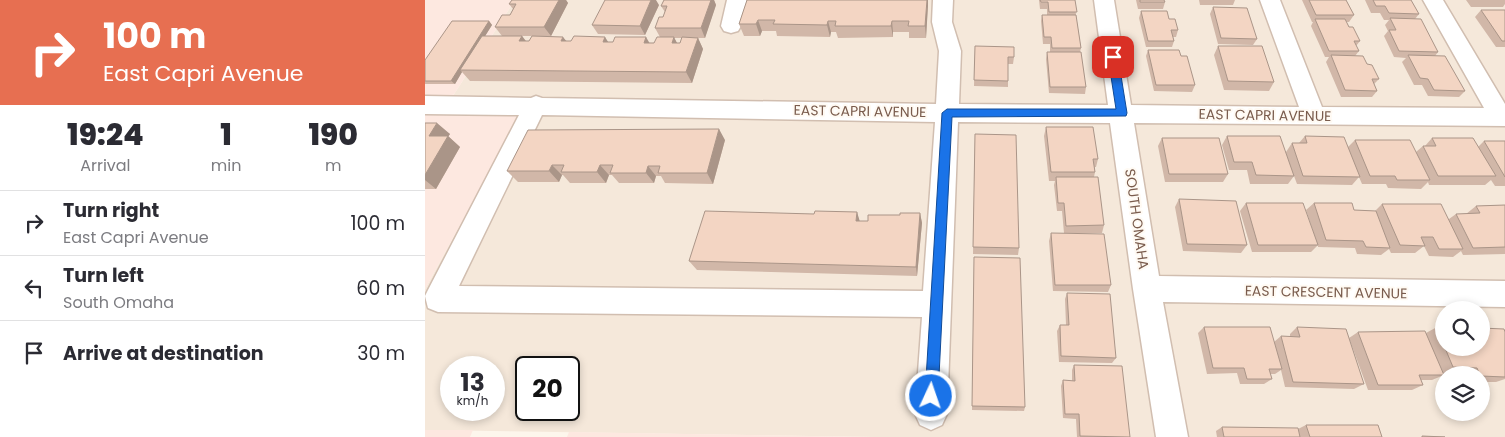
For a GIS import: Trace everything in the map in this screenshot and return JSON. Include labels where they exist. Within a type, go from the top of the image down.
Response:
[{"type":"street","points":[[731,26],[737,0]]},
{"type":"street","points":[[931,414],[950,50],[942,22],[943,0]]},
{"type":"street","name":"SOUTH OMAHA","points":[[1104,0],[1147,289],[1172,437]]},
{"type":"street","points":[[1270,0],[1314,116]]},
{"type":"street","points":[[1433,0],[1503,117]]},
{"type":"street","name":"EAST CAPRI AVENUE","points":[[425,105],[947,113],[1503,117]]},
{"type":"street","points":[[536,106],[438,299],[936,304]]},
{"type":"street","name":"EAST CRESCENT AVENUE","points":[[1147,289],[1505,294]]},
{"type":"shaded area","points":[[425,0],[515,0],[447,105],[526,105],[425,289]]},
{"type":"shaded area","points":[[515,0],[1505,0],[1505,437],[876,437],[425,430],[425,289],[525,106],[447,105]]},
{"type":"shaded area","points":[[425,430],[473,430],[470,437],[425,437]]},
{"type":"shaded area","points":[[569,432],[876,437],[567,437]]},
{"type":"building","points":[[512,0],[559,0],[544,27],[495,27],[502,15],[510,15],[516,4],[509,4]]},
{"type":"building","points":[[605,0],[651,0],[640,26],[592,25]]},
{"type":"building","points":[[664,0],[711,0],[701,28],[655,28],[659,17],[663,17],[667,6],[661,6]]},
{"type":"building","points":[[747,0],[927,0],[925,26],[908,26],[909,21],[892,21],[891,26],[835,26],[836,21],[828,21],[827,25],[773,24],[775,20],[758,20],[756,24],[739,24]]},
{"type":"building","points":[[1040,0],[1075,0],[1077,12],[1049,12],[1048,2],[1041,2]]},
{"type":"building","points":[[1140,0],[1164,0],[1165,2],[1140,2]]},
{"type":"building","points":[[1309,0],[1346,0],[1354,15],[1316,15]]},
{"type":"building","points":[[1373,0],[1411,0],[1419,14],[1389,13],[1385,6],[1376,6]]},
{"type":"building","points":[[1213,7],[1247,8],[1257,39],[1221,38]]},
{"type":"building","points":[[1481,10],[1505,10],[1505,41],[1502,41]]},
{"type":"building","points":[[1141,11],[1167,11],[1169,19],[1175,19],[1178,30],[1171,30],[1174,41],[1148,41]]},
{"type":"building","points":[[1042,15],[1076,15],[1081,48],[1052,48],[1051,37],[1044,37]]},
{"type":"building","points":[[1390,18],[1421,19],[1438,52],[1399,51],[1389,30],[1396,30]]},
{"type":"building","points":[[1315,19],[1345,19],[1349,27],[1353,27],[1360,41],[1354,41],[1359,51],[1329,51]]},
{"type":"building","points":[[452,21],[489,21],[451,81],[425,81],[425,60]]},
{"type":"building","points":[[482,36],[522,36],[519,41],[529,41],[532,36],[563,37],[561,41],[571,41],[574,36],[605,37],[603,42],[613,42],[615,37],[646,37],[644,43],[654,43],[657,37],[674,37],[672,43],[680,43],[682,37],[698,38],[686,72],[460,70]]},
{"type":"building","points":[[975,46],[1014,47],[1014,57],[1008,57],[1008,81],[974,80]]},
{"type":"building","points":[[1218,46],[1262,46],[1274,82],[1228,81]]},
{"type":"building","points":[[1148,50],[1179,50],[1181,56],[1187,56],[1195,85],[1156,85]]},
{"type":"building","points":[[1047,52],[1081,52],[1086,87],[1050,87]]},
{"type":"building","points":[[1331,55],[1363,56],[1367,64],[1372,65],[1379,79],[1372,79],[1377,91],[1345,90]]},
{"type":"building","points":[[1408,55],[1445,56],[1465,91],[1434,90],[1428,79],[1420,78]]},
{"type":"building","points":[[425,123],[437,123],[429,136],[448,136],[425,175]]},
{"type":"building","points":[[1046,127],[1093,127],[1098,159],[1093,159],[1095,172],[1051,172]]},
{"type":"building","points":[[719,129],[707,173],[658,173],[660,166],[648,166],[646,173],[610,173],[613,165],[600,165],[597,172],[561,172],[564,165],[552,165],[549,171],[507,171],[528,130]]},
{"type":"building","points":[[975,134],[1016,135],[1019,248],[973,247]]},
{"type":"building","points":[[1227,136],[1280,136],[1294,176],[1256,175],[1252,162],[1234,162]]},
{"type":"building","points":[[1305,136],[1344,137],[1360,177],[1303,176],[1292,143],[1307,143]]},
{"type":"building","points":[[1162,138],[1219,138],[1228,174],[1169,174]]},
{"type":"building","points":[[1432,138],[1473,138],[1496,176],[1438,176],[1423,146],[1436,146]]},
{"type":"building","points":[[1355,140],[1410,140],[1430,180],[1397,180],[1395,176],[1370,176]]},
{"type":"building","points":[[1484,141],[1505,141],[1505,177]]},
{"type":"building","points":[[1056,177],[1098,177],[1104,225],[1066,226],[1064,203],[1058,203]]},
{"type":"building","points":[[1179,199],[1236,201],[1247,245],[1187,244]]},
{"type":"building","points":[[1246,203],[1303,203],[1318,245],[1258,245]]},
{"type":"building","points":[[1314,203],[1352,203],[1354,210],[1376,211],[1390,248],[1366,247],[1363,241],[1326,240]]},
{"type":"building","points":[[1382,204],[1441,204],[1463,249],[1439,249],[1433,237],[1421,237],[1425,246],[1400,245]]},
{"type":"building","points":[[1505,205],[1505,247],[1473,248],[1456,214],[1480,213],[1476,206]]},
{"type":"building","points":[[705,211],[814,214],[815,211],[857,212],[856,221],[868,221],[868,215],[920,213],[916,267],[689,261]]},
{"type":"building","points":[[1051,233],[1104,234],[1111,285],[1055,285]]},
{"type":"building","points":[[974,257],[1020,258],[1025,407],[972,406]]},
{"type":"building","points":[[1067,293],[1110,294],[1116,358],[1061,356],[1060,325],[1069,325]]},
{"type":"building","points":[[1204,327],[1270,327],[1282,369],[1269,369],[1272,379],[1247,379],[1244,368],[1213,368]]},
{"type":"building","points":[[1297,327],[1346,329],[1364,384],[1293,382],[1281,336],[1300,337]]},
{"type":"building","points":[[1490,328],[1504,329],[1505,377],[1490,376],[1490,366],[1453,366],[1448,356],[1490,356]]},
{"type":"building","points":[[1425,331],[1440,366],[1435,366],[1435,375],[1419,375],[1423,385],[1378,385],[1358,332]]},
{"type":"building","points":[[1074,365],[1122,366],[1130,437],[1080,436],[1079,414],[1065,414],[1063,380],[1075,381]]},
{"type":"building","points":[[1306,425],[1378,425],[1382,437],[1310,437]]},
{"type":"building","points":[[1222,427],[1298,428],[1300,437],[1224,437]]},
{"type":"route","points":[[931,396],[947,113],[1122,113],[1113,57]]}]
